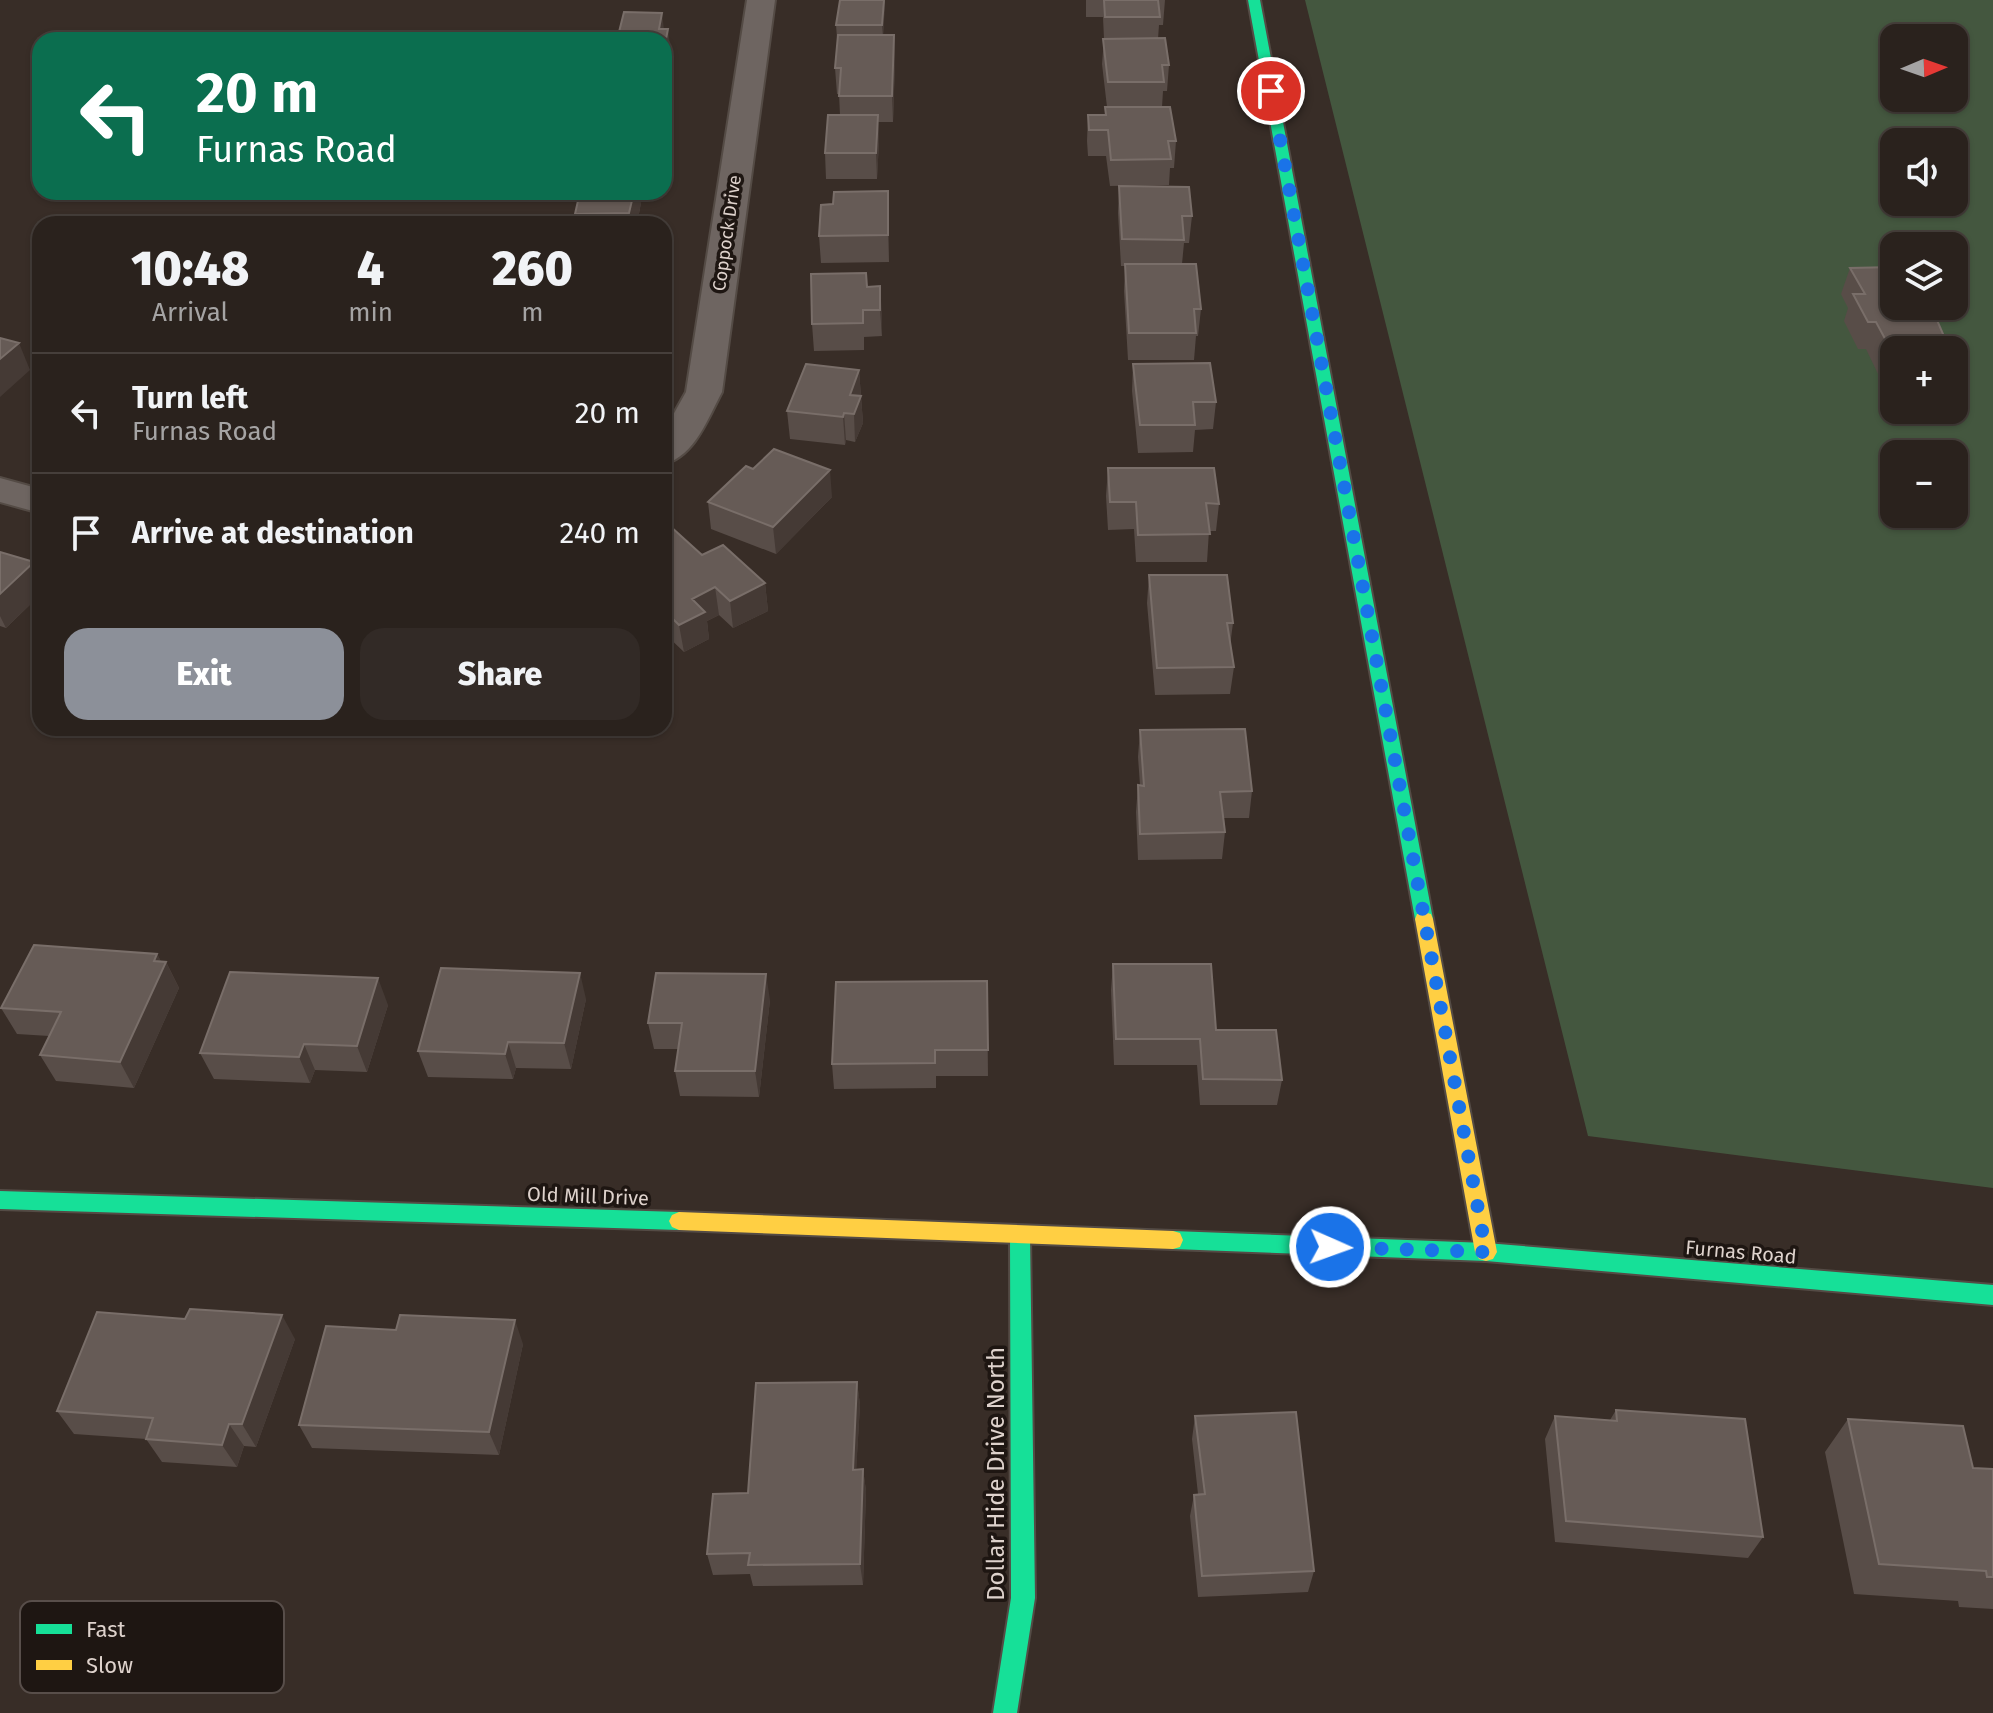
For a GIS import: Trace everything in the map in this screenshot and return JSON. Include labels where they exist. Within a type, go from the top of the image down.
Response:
[{"type":"street","name":"Coppock Drive","points":[[672,444],[682,433],[704,392],[761,0]]},
{"type":"street","points":[[1254,0],[1486,1252]]},
{"type":"street","points":[[0,490],[32,499]]},
{"type":"street","name":"Old Mill Drive","points":[[0,1200],[1174,1241]]},
{"type":"street","name":"Dollar Hide Drive North","points":[[1005,1713],[1023,1598],[1020,1235]]},
{"type":"street","name":"Furnas Road","points":[[1174,1241],[1486,1252],[1993,1295]]},
{"type":"green space","points":[[1305,0],[1993,0],[1993,1188],[1588,1136]]},
{"type":"building","points":[[840,0],[884,0],[882,25],[836,25]]},
{"type":"building","points":[[1104,0],[1158,0],[1160,17],[1105,17]]},
{"type":"building","points":[[624,12],[662,13],[659,29],[668,29],[667,32],[619,32]]},
{"type":"building","points":[[838,35],[894,35],[892,96],[839,96],[841,68],[835,68]]},
{"type":"building","points":[[1165,38],[1169,65],[1162,65],[1164,82],[1108,82],[1103,39]]},
{"type":"building","points":[[1105,107],[1170,107],[1176,141],[1168,141],[1171,159],[1111,160],[1108,130],[1089,130],[1088,115],[1106,115]]},
{"type":"building","points":[[828,115],[878,115],[876,153],[825,153]]},
{"type":"building","points":[[1119,186],[1189,187],[1192,216],[1182,216],[1184,240],[1122,239]]},
{"type":"building","points":[[888,191],[888,235],[819,236],[821,205],[833,204],[834,192]]},
{"type":"building","points":[[578,200],[632,200],[629,213],[575,214]]},
{"type":"building","points":[[1125,264],[1196,264],[1201,309],[1194,309],[1196,333],[1129,333]]},
{"type":"building","points":[[1880,267],[1880,320],[1937,320],[1944,336],[1884,336],[1876,322],[1868,322],[1853,294],[1865,294],[1850,268]]},
{"type":"building","points":[[866,273],[867,287],[880,286],[880,310],[863,310],[863,323],[812,324],[811,274]]},
{"type":"building","points":[[0,338],[19,343],[0,359]]},
{"type":"building","points":[[1210,363],[1216,402],[1193,402],[1195,425],[1140,425],[1133,364]]},
{"type":"building","points":[[806,364],[859,370],[850,395],[861,396],[854,414],[844,413],[843,417],[787,411]]},
{"type":"building","points":[[774,449],[830,470],[773,527],[708,502],[746,466],[753,469]]},
{"type":"building","points":[[1108,468],[1214,468],[1219,504],[1206,503],[1210,534],[1138,535],[1136,502],[1110,502]]},
{"type":"building","points":[[672,528],[702,555],[723,545],[765,583],[730,601],[715,587],[692,599],[705,612],[679,625],[672,618]]},
{"type":"building","points":[[0,552],[32,561],[32,564],[0,594]]},
{"type":"building","points":[[1149,575],[1227,575],[1233,623],[1227,623],[1234,667],[1157,668]]},
{"type":"building","points":[[1245,729],[1252,791],[1220,792],[1225,832],[1140,834],[1138,785],[1144,786],[1140,730]]},
{"type":"building","points":[[34,945],[157,954],[154,961],[166,962],[120,1062],[40,1055],[61,1012],[1,1008]]},
{"type":"building","points":[[1113,964],[1211,964],[1216,1030],[1276,1030],[1282,1080],[1203,1079],[1200,1039],[1116,1039]]},
{"type":"building","points":[[441,968],[580,973],[564,1043],[508,1042],[505,1054],[418,1051]]},
{"type":"building","points":[[230,972],[378,978],[357,1046],[304,1044],[299,1057],[200,1053]]},
{"type":"building","points":[[656,973],[766,974],[755,1071],[675,1071],[682,1023],[648,1023]]},
{"type":"building","points":[[987,981],[988,1050],[935,1050],[935,1063],[832,1064],[836,982]]},
{"type":"building","points":[[190,1309],[282,1315],[242,1424],[229,1424],[222,1445],[146,1439],[153,1418],[57,1411],[97,1312],[185,1319]]},
{"type":"building","points":[[400,1315],[515,1320],[489,1432],[299,1425],[326,1326],[396,1330]]},
{"type":"building","points":[[857,1382],[853,1470],[863,1469],[860,1564],[748,1565],[750,1553],[707,1554],[713,1494],[748,1493],[756,1383]]},
{"type":"building","points":[[1616,1410],[1745,1419],[1763,1537],[1566,1521],[1555,1416],[1617,1421]]},
{"type":"building","points":[[1296,1412],[1314,1571],[1202,1576],[1194,1495],[1205,1494],[1195,1416]]},
{"type":"building","points":[[1848,1419],[1963,1426],[1973,1468],[1993,1469],[1993,1577],[1987,1577],[1986,1571],[1879,1564]]},
{"type":"traffic: fast","points":[[1254,0],[1424,919]]},
{"type":"traffic: fast","points":[[0,1200],[679,1221]]},
{"type":"traffic: fast","points":[[1005,1713],[1023,1598],[1020,1235]]},
{"type":"traffic: fast","points":[[1173,1240],[1486,1252],[1993,1295]]},
{"type":"traffic: slow","points":[[1424,919],[1486,1252]]},
{"type":"traffic: slow","points":[[679,1221],[1173,1240]]},
{"type":"route","points":[[1271,91],[1486,1252],[1330,1247]]}]
